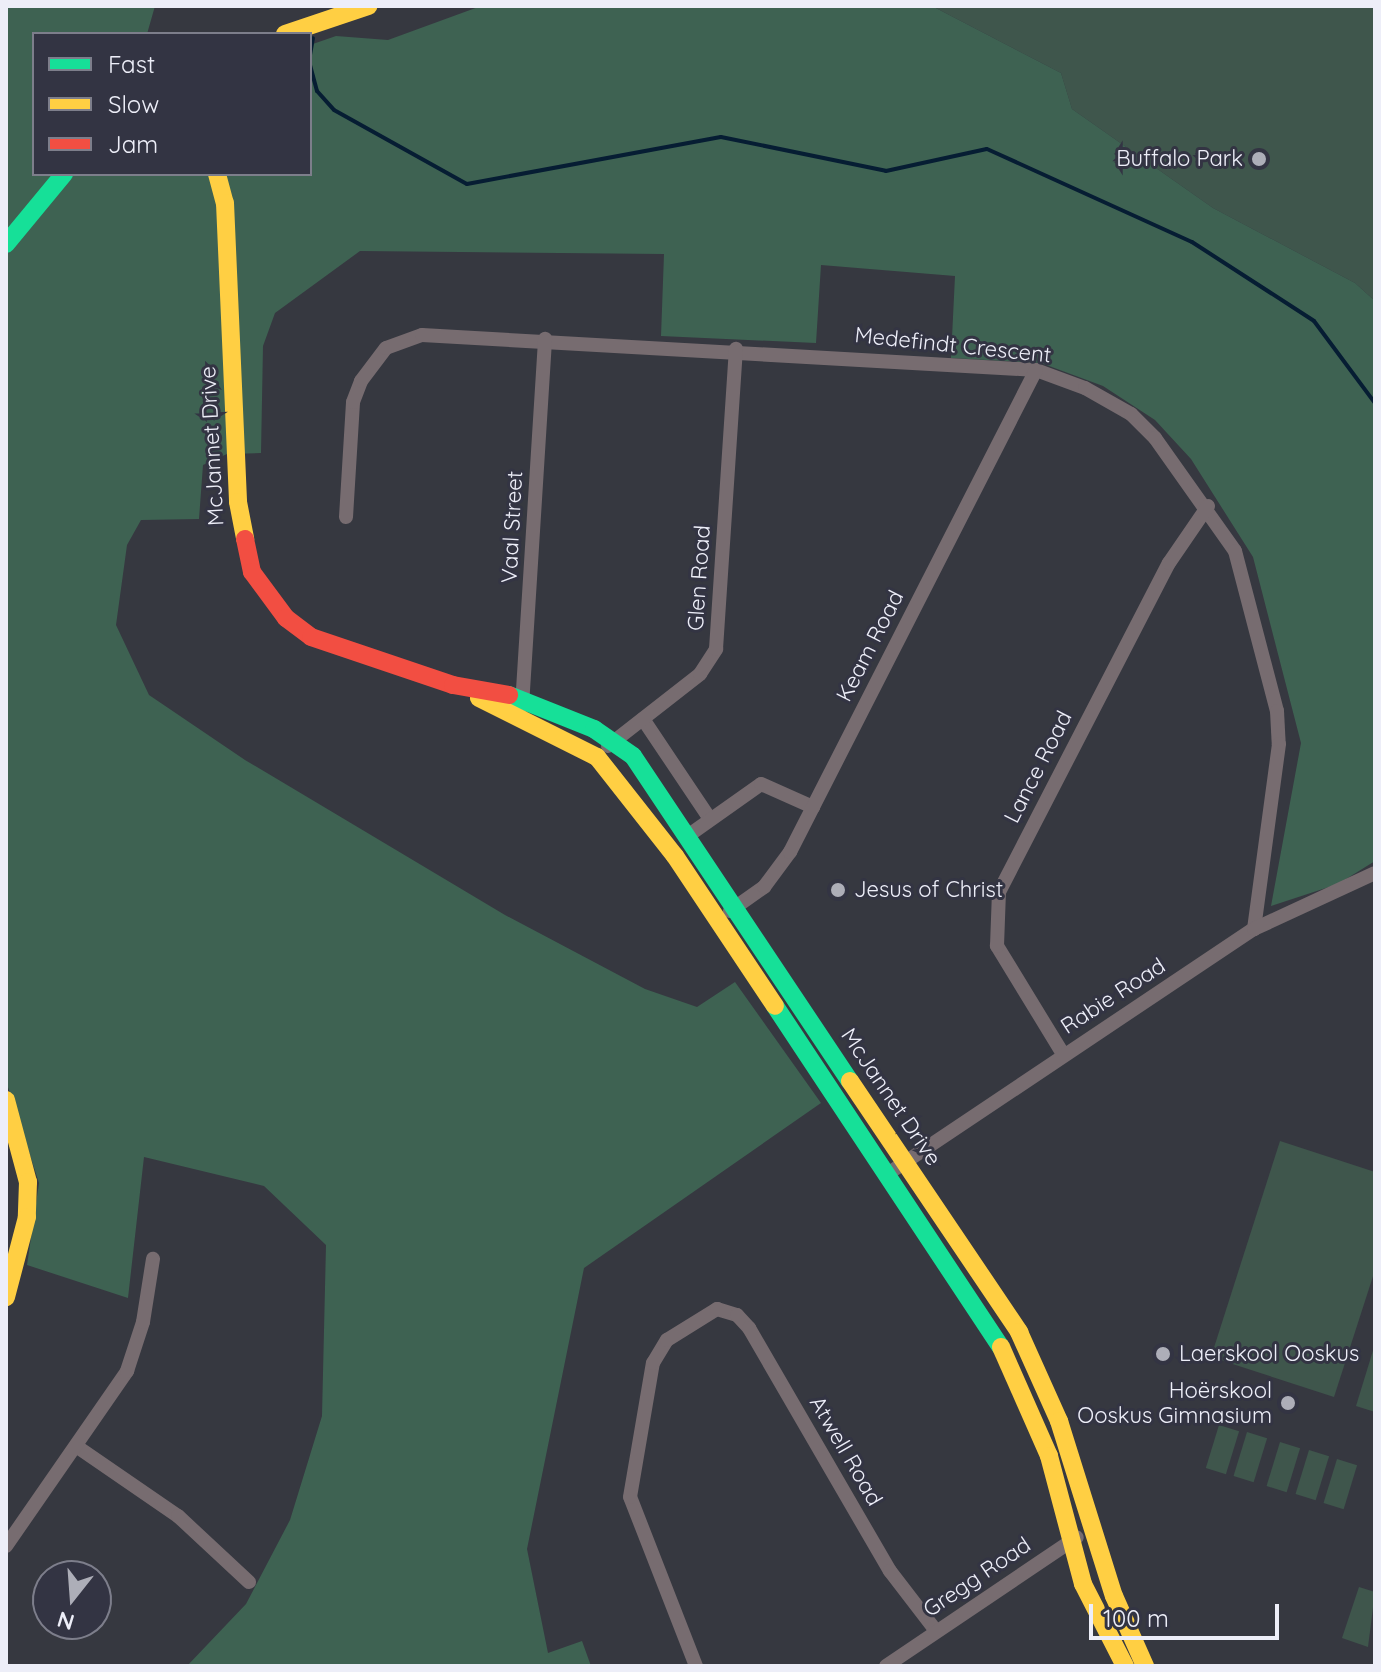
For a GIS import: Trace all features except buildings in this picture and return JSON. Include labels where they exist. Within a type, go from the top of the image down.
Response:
[{"type":"street","points":[[291,32],[368,6]]},
{"type":"street","points":[[6,244],[62,176]]},
{"type":"street","name":"McJannet Drive","points":[[218,176],[225,203],[238,502],[252,572],[286,618],[311,637],[453,685],[520,717],[597,757],[633,797],[1007,1356],[1049,1456],[1083,1584],[1125,1666]]},
{"type":"street","name":"Medefindt Crescent","points":[[346,517],[353,402],[386,348],[422,335],[736,349],[1036,370],[1131,414],[1208,506],[1235,551],[1277,711],[1279,744],[1254,929]]},
{"type":"street","name":"Vaal Street","points":[[520,717],[545,339]]},
{"type":"street","name":"Glen Road","points":[[597,757],[700,674],[716,649],[736,349]]},
{"type":"street","name":"Keam Road","points":[[717,920],[778,871],[1036,370]]},
{"type":"street","name":"Lance Road","points":[[1063,1054],[997,946],[999,892],[1156,588],[1208,506]]},
{"type":"street","name":"McJannet Drive","points":[[453,685],[523,698],[615,740],[657,787],[1019,1332],[1059,1421],[1145,1666]]},
{"type":"street","points":[[643,719],[710,819]]},
{"type":"street","points":[[689,835],[761,784],[813,807]]},
{"type":"street","name":"Rabie Road","points":[[886,1175],[1254,929],[1375,873]]},
{"type":"street","points":[[6,1100],[28,1182],[22,1247],[6,1297]]},
{"type":"street","points":[[6,1546],[76,1446],[136,1350],[153,1259]]},
{"type":"street","name":"Atwell Road","points":[[696,1666],[630,1497],[653,1363],[667,1340],[710,1311],[730,1310],[743,1320],[890,1571],[936,1631]]},
{"type":"street","points":[[76,1446],[178,1516],[249,1582]]},
{"type":"street","name":"Gregg Road","points":[[886,1666],[1093,1525]]},
{"type":"green space","points":[[6,6],[155,6],[148,32],[32,32],[32,176],[312,176],[312,44],[336,36],[388,40],[481,6],[932,6],[1061,73],[1072,109],[1213,208],[1355,283],[1375,301],[1375,861],[1338,884],[1271,906],[1301,743],[1253,557],[1191,459],[1155,420],[1103,386],[1041,363],[951,358],[955,276],[821,265],[816,343],[661,336],[664,254],[360,251],[275,313],[263,346],[261,453],[227,454],[203,465],[199,519],[141,520],[127,545],[116,625],[149,695],[245,760],[505,915],[645,989],[697,1007],[735,982],[821,1103],[584,1268],[527,1549],[548,1653],[582,1641],[591,1666],[187,1666],[246,1604],[290,1520],[322,1416],[326,1245],[264,1186],[144,1157],[128,1298],[27,1265],[39,1183],[6,1081]]},
{"type":"green space","name":"Buffalo Park","points":[[932,6],[1375,6],[1375,301],[1355,283],[1213,208],[1072,109],[1061,73]]},
{"type":"green space","points":[[1280,1141],[1375,1172],[1375,1270],[1334,1397],[1211,1357]]},
{"type":"green space","points":[[1375,1344],[1375,1412],[1356,1406]]},
{"type":"green space","points":[[1219,1425],[1239,1431],[1226,1474],[1206,1468]]},
{"type":"green space","points":[[1247,1432],[1267,1438],[1254,1482],[1234,1476]]},
{"type":"green space","points":[[1280,1442],[1300,1448],[1287,1492],[1267,1486]]},
{"type":"green space","points":[[1309,1450],[1329,1456],[1316,1500],[1296,1494]]},
{"type":"green space","points":[[1337,1459],[1357,1465],[1344,1509],[1324,1503]]},
{"type":"green space","points":[[1359,1587],[1375,1592],[1368,1647],[1342,1638]]},
{"type":"waterway","points":[[312,44],[313,38]]},
{"type":"waterway","points":[[312,72],[317,91],[334,110],[467,184],[721,137],[886,171],[987,149],[1192,242],[1314,321],[1375,403]]},
{"type":"traffic: fast","points":[[6,244],[62,176]]},
{"type":"traffic: fast","points":[[509,695],[594,729],[633,756],[850,1081]]},
{"type":"traffic: fast","points":[[775,1006],[1001,1347]]},
{"type":"traffic: slow","points":[[291,32],[368,6]]},
{"type":"traffic: slow","points":[[218,176],[225,203],[238,502],[245,539]]},
{"type":"traffic: slow","points":[[479,698],[597,757],[675,856],[775,1006]]},
{"type":"traffic: slow","points":[[850,1081],[1019,1332],[1059,1421],[1114,1596],[1145,1666]]},
{"type":"traffic: slow","points":[[6,1100],[28,1182],[27,1217],[6,1297]]},
{"type":"traffic: slow","points":[[1001,1347],[1049,1456],[1083,1584],[1125,1666]]},
{"type":"traffic: jam","points":[[245,539],[252,572],[286,618],[311,637],[453,685],[509,695]]},
{"type":"place","name":"Buffalo Park","points":[[1259,159]]},
{"type":"place","name":"Jesus of Christ","points":[[838,890]]},
{"type":"place","name":"Laerskool Ooskus","points":[[1163,1354]]},
{"type":"place","name":"Hoërskool Ooskus Gimnasium","points":[[1288,1403]]}]
